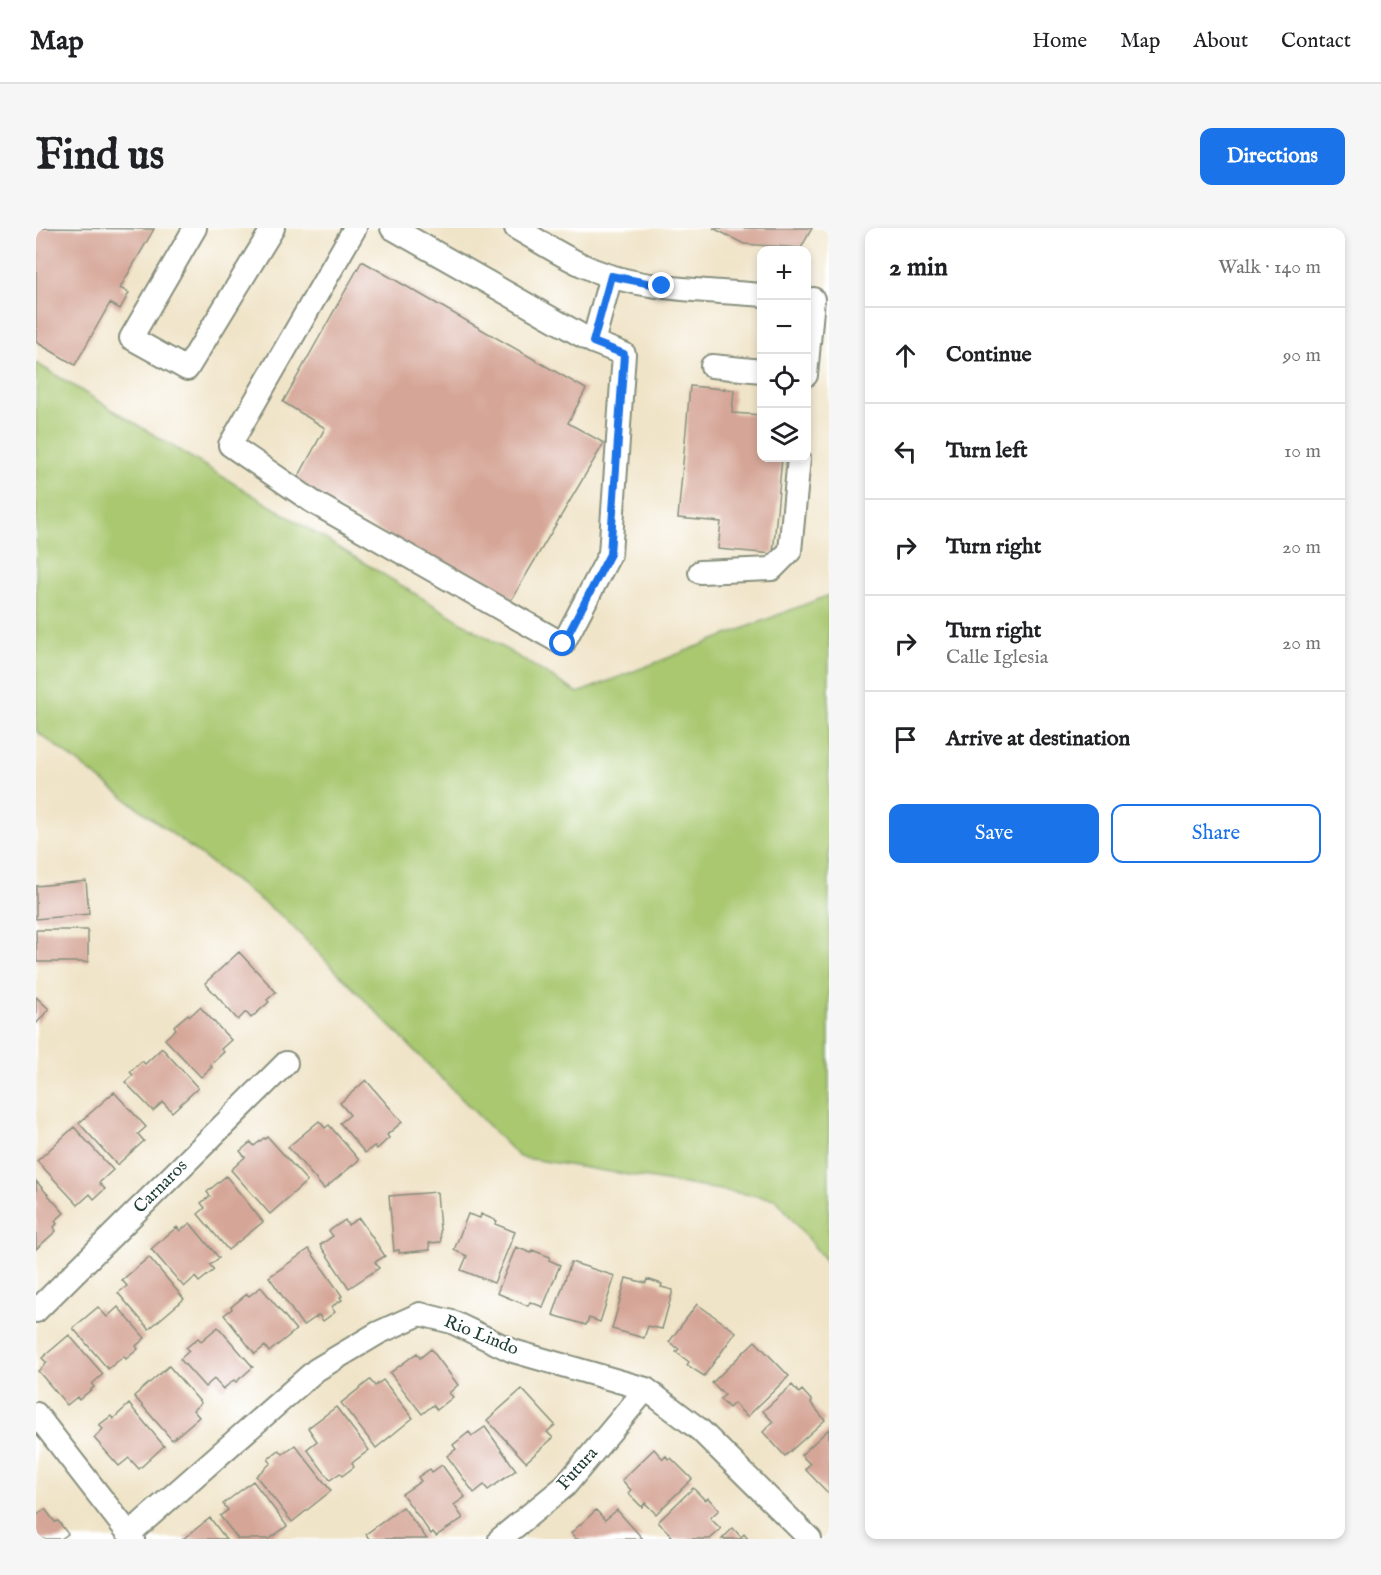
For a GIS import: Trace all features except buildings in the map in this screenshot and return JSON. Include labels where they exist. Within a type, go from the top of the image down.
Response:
[{"type":"street","points":[[195,228],[131,338],[187,369],[273,228]]},
{"type":"street","points":[[355,228],[230,445],[313,501],[563,644],[610,554],[624,354],[593,342],[392,228]]},
{"type":"street","points":[[516,228],[550,236],[591,269],[611,276],[662,286],[757,295]]},
{"type":"street","points":[[593,342],[611,276]]},
{"type":"street","points":[[809,354],[816,299]]},
{"type":"street","points":[[712,366],[757,370]]},
{"type":"street","points":[[700,572],[772,569],[790,551],[799,462]]},
{"type":"street","name":"Carnaros","points":[[36,1311],[286,1064]]},
{"type":"street","name":"Rio Lindo","points":[[131,1536],[316,1370],[378,1333],[420,1314],[452,1322],[513,1351],[646,1389],[700,1430],[810,1539]]},
{"type":"street","name":"Futura","points":[[500,1539],[565,1486],[646,1389]]},
{"type":"street","points":[[36,1414],[131,1536]]},
{"type":"green space","points":[[36,363],[578,693],[829,595],[829,1265],[776,1199],[519,1157],[284,918],[36,731]]},
{"type":"route","points":[[563,644],[610,554],[624,354],[593,342],[611,276],[662,286]]}]
